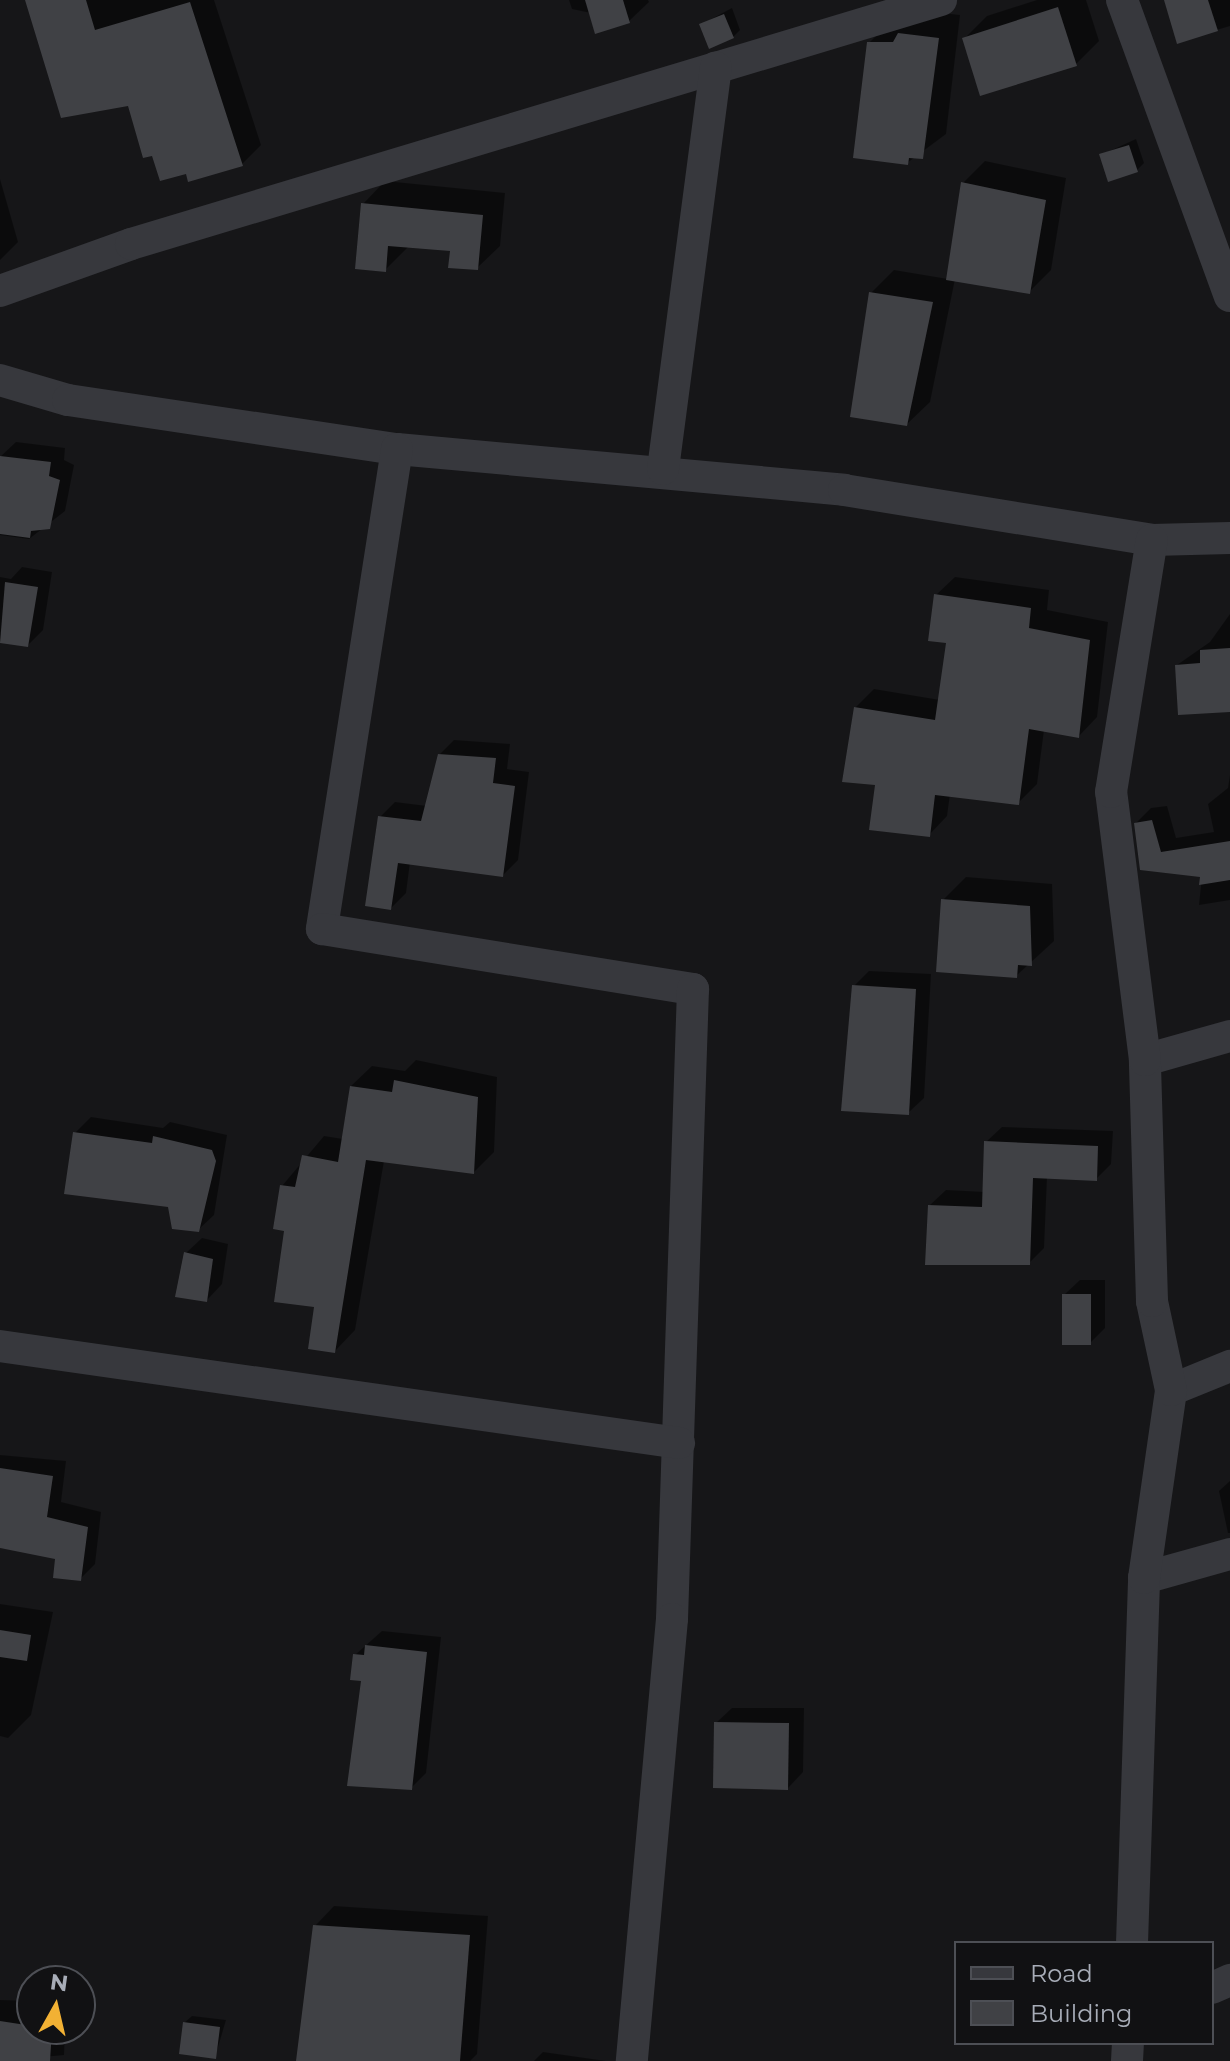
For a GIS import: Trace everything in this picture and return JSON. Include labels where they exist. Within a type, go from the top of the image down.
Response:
[{"type":"street","points":[[0,291],[716,67],[941,0]]},
{"type":"street","points":[[1122,0],[1230,296]]},
{"type":"street","points":[[663,469],[716,67]]},
{"type":"street","points":[[0,380],[68,400],[397,449],[663,469],[1152,540],[1230,538]]},
{"type":"street","points":[[397,449],[322,929],[693,989],[672,1619],[632,2061]]},
{"type":"street","points":[[1132,1941],[1144,1578],[1171,1390],[1152,1301],[1145,1060],[1111,792],[1152,540]]},
{"type":"street","points":[[1145,1060],[1230,1036]]},
{"type":"street","points":[[0,1346],[679,1443]]},
{"type":"street","points":[[1171,1390],[1230,1366]]},
{"type":"street","points":[[1144,1578],[1230,1554]]},
{"type":"building","points":[[25,0],[86,0],[95,30],[190,2],[243,166],[188,182],[186,174],[160,181],[152,156],[143,158],[128,106],[61,118]]},
{"type":"building","points":[[585,0],[623,0],[630,23],[595,34]]},
{"type":"building","points":[[1164,0],[1208,0],[1218,31],[1177,44]]},
{"type":"building","points":[[1058,7],[1077,66],[980,96],[962,38]]},
{"type":"building","points":[[724,14],[734,38],[709,49],[699,24]]},
{"type":"building","points":[[898,33],[939,38],[923,159],[909,158],[908,165],[853,158],[867,42],[893,42]]},
{"type":"building","points":[[1129,145],[1138,172],[1108,182],[1099,154]]},
{"type":"building","points":[[961,182],[1046,200],[1030,294],[946,280]]},
{"type":"building","points":[[361,203],[483,215],[478,270],[448,268],[450,251],[388,246],[386,272],[355,269]]},
{"type":"building","points":[[869,292],[933,302],[907,426],[850,417]]},
{"type":"building","points":[[0,456],[51,462],[49,476],[60,480],[50,529],[31,531],[30,538],[0,534]]},
{"type":"building","points":[[5,582],[38,587],[28,647],[0,643]]},
{"type":"building","points":[[934,594],[1031,608],[1029,628],[1090,640],[1079,738],[1029,729],[1019,805],[935,795],[930,837],[869,830],[875,785],[842,782],[854,707],[935,720],[946,643],[928,641]]},
{"type":"building","points":[[1230,648],[1230,712],[1178,715],[1175,665],[1200,663],[1200,650]]},
{"type":"building","points":[[438,754],[496,758],[493,783],[515,786],[503,877],[398,863],[391,910],[365,906],[378,816],[421,821]]},
{"type":"building","points":[[1152,820],[1161,852],[1230,841],[1230,880],[1199,885],[1200,877],[1140,870],[1134,823]]},
{"type":"building","points":[[941,899],[1030,906],[1032,966],[1018,965],[1017,978],[936,972]]},
{"type":"building","points":[[852,985],[916,989],[909,1115],[841,1111]]},
{"type":"building","points":[[394,1080],[478,1097],[474,1174],[366,1160],[335,1353],[308,1349],[314,1307],[274,1302],[284,1231],[273,1229],[280,1185],[295,1187],[302,1155],[338,1162],[350,1086],[392,1092]]},
{"type":"building","points":[[73,1132],[152,1143],[153,1136],[212,1150],[216,1161],[199,1232],[172,1229],[168,1207],[64,1194]]},
{"type":"building","points":[[984,1141],[1098,1146],[1097,1181],[1033,1178],[1030,1265],[925,1265],[928,1205],[982,1207]]},
{"type":"building","points":[[184,1252],[213,1259],[207,1302],[175,1297]]},
{"type":"building","points":[[1062,1294],[1091,1294],[1091,1345],[1062,1345]]},
{"type":"building","points":[[0,1468],[53,1476],[47,1517],[88,1527],[81,1581],[53,1578],[55,1559],[0,1548]]},
{"type":"building","points":[[0,1630],[31,1635],[27,1661],[0,1657]]},
{"type":"building","points":[[365,1645],[427,1652],[412,1790],[347,1786],[361,1681],[350,1680],[353,1654],[364,1655]]},
{"type":"building","points":[[714,1722],[789,1723],[788,1790],[713,1788]]},
{"type":"building","points":[[313,1925],[470,1935],[460,2061],[296,2061]]},
{"type":"building","points":[[0,2021],[16,2023],[16,2045],[51,2045],[50,2061],[0,2061]]},
{"type":"building","points":[[183,2022],[220,2027],[216,2059],[179,2054]]}]
